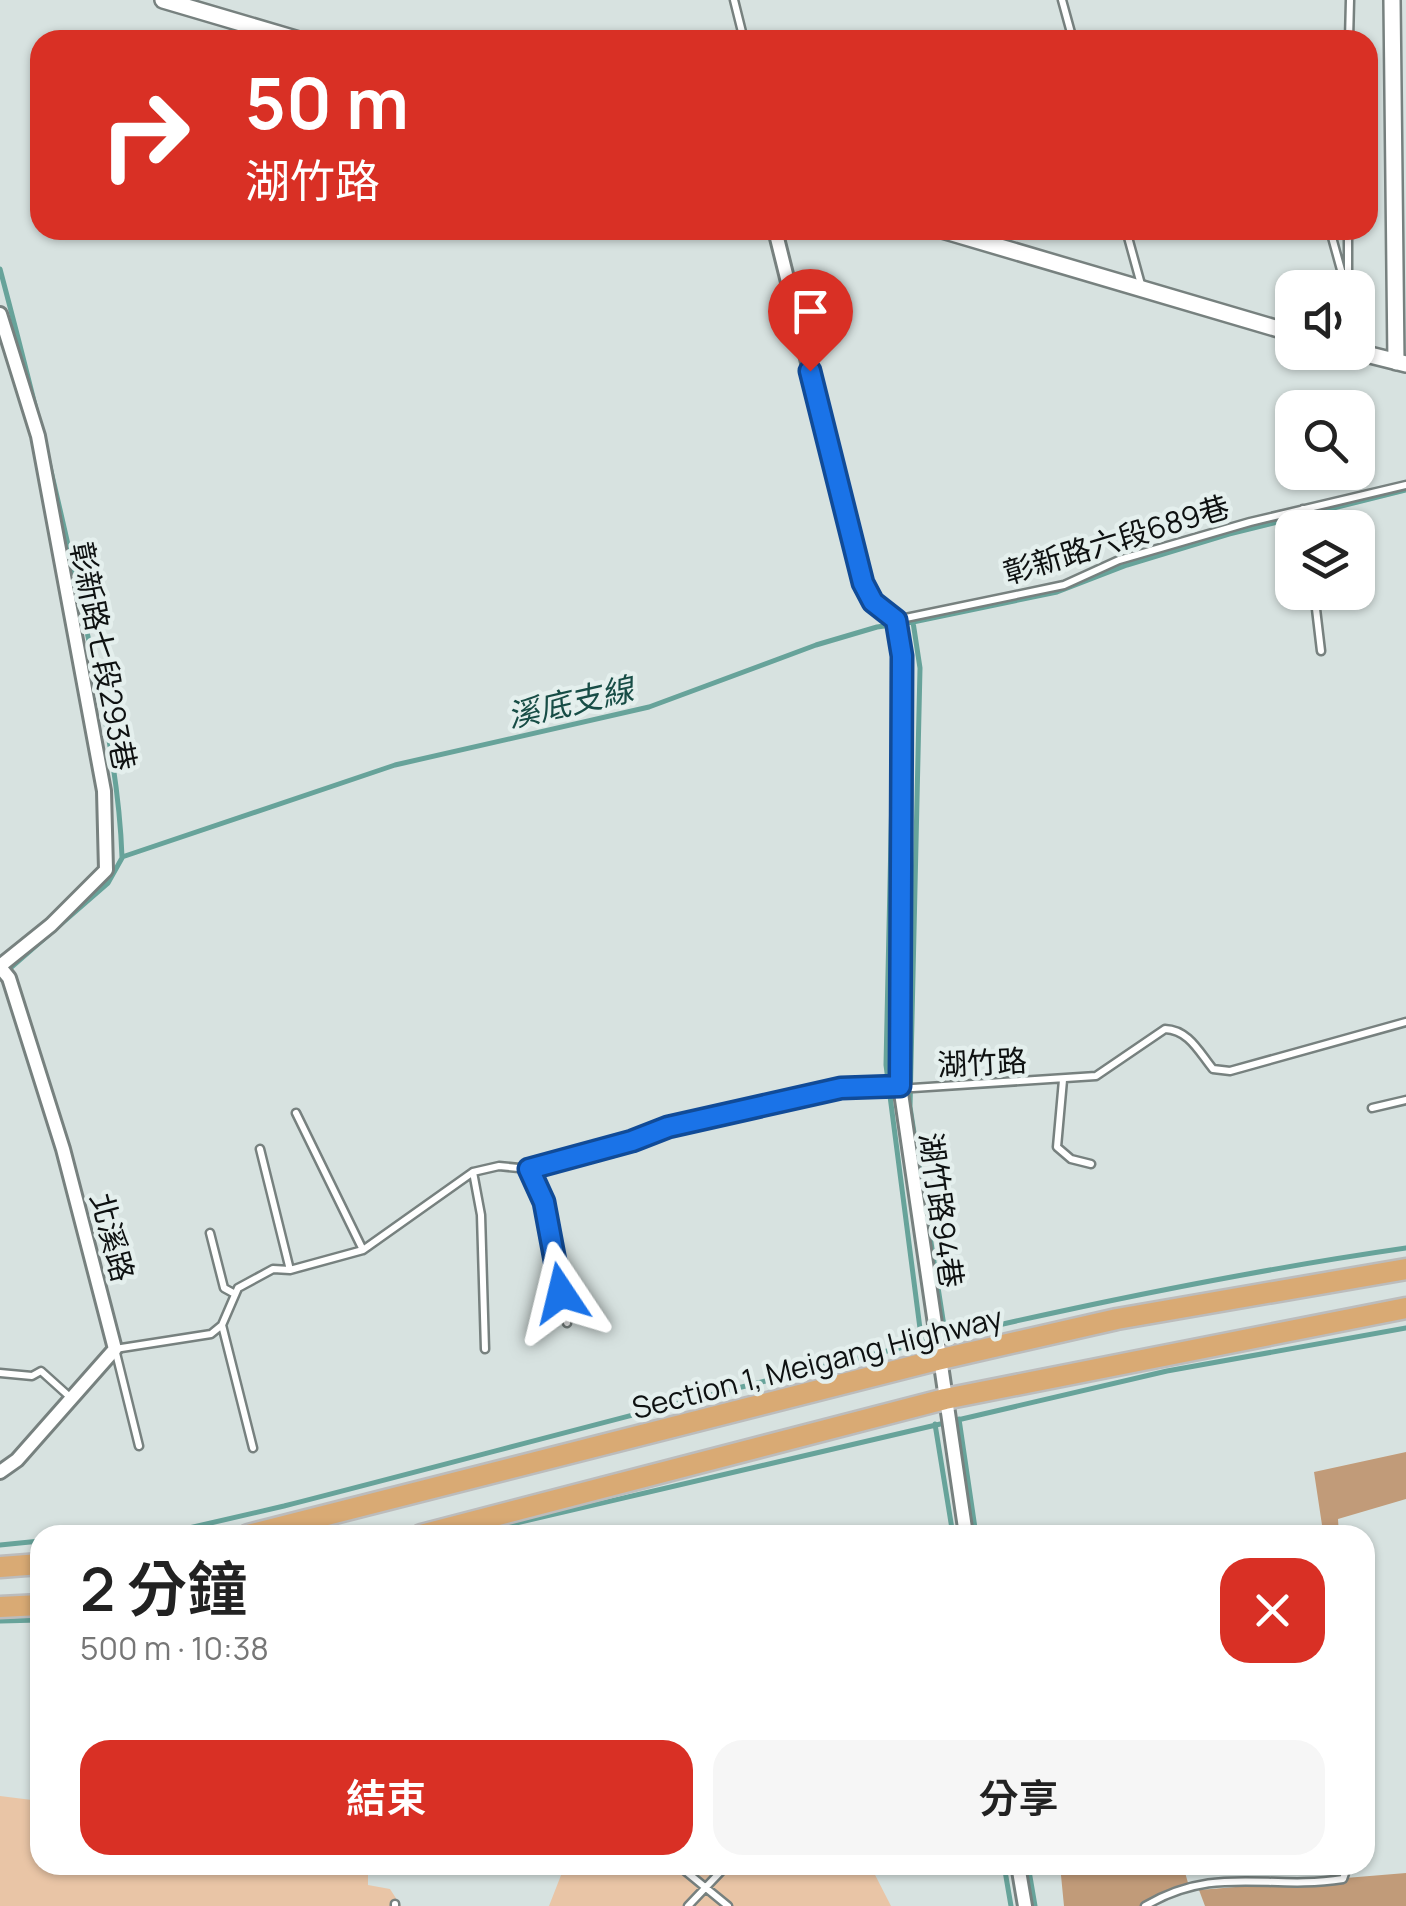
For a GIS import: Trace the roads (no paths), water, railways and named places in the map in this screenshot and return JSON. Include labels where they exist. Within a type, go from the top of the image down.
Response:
[{"type":"main road","name":"Section 1, Meigang Highway","points":[[287,1525],[938,1360],[1116,1319],[1406,1269]]},
{"type":"main road","points":[[460,1525],[945,1399],[1406,1308]]},
{"type":"main road","points":[[0,1567],[30,1565]]},
{"type":"main road","points":[[0,1608],[30,1606]]},
{"type":"street","points":[[163,0],[265,30]]},
{"type":"street","points":[[1375,356],[1401,363],[1392,0]]},
{"type":"street","points":[[777,240],[863,583],[873,602],[896,620]]},
{"type":"street","points":[[976,240],[1275,328]]},
{"type":"street","name":"彰新路七段293巷","points":[[0,314],[38,436],[104,791],[106,870],[3,970]]},
{"type":"street","name":"湖竹路94巷","points":[[896,620],[902,656],[900,1086],[964,1525]]},
{"type":"street","name":"北溪路","points":[[3,970],[62,1150],[114,1349]]},
{"type":"street","points":[[0,1472],[18,1460],[114,1349]]},
{"type":"street","points":[[1019,1875],[1024,1906]]},
{"type":"lane","points":[[734,0],[742,30]]},
{"type":"lane","points":[[1062,0],[1070,30]]},
{"type":"lane","points":[[1350,0],[1350,30]]},
{"type":"lane","points":[[1129,240],[1143,290]]},
{"type":"lane","points":[[1333,240],[1342,270]]},
{"type":"lane","points":[[1347,270],[1348,240]]},
{"type":"lane","name":"彰新路六段689巷","points":[[896,620],[1064,584],[1119,560],[1406,485]]},
{"type":"lane","points":[[1316,610],[1321,651]]},
{"type":"lane","name":"湖竹路","points":[[473,1172],[499,1166],[529,1169],[616,1146],[668,1127],[841,1088],[1096,1076],[1165,1030],[1178,1030],[1186,1036],[1213,1070],[1230,1071],[1406,1022]]},
{"type":"lane","points":[[1063,1080],[1058,1147],[1071,1159],[1090,1164]]},
{"type":"lane","points":[[1372,1108],[1406,1100]]},
{"type":"lane","points":[[296,1113],[364,1250]]},
{"type":"lane","points":[[260,1149],[290,1270]]},
{"type":"lane","points":[[529,1169],[544,1202],[566,1323]]},
{"type":"lane","points":[[139,1446],[114,1349],[212,1334],[222,1325],[238,1288],[274,1269],[290,1270],[364,1250],[473,1172],[482,1215],[485,1349]]},
{"type":"lane","points":[[210,1233],[224,1288],[235,1294]]},
{"type":"lane","points":[[222,1325],[253,1448]]},
{"type":"lane","points":[[0,1373],[32,1376],[41,1370],[72,1399]]},
{"type":"lane","points":[[689,1875],[728,1906]]},
{"type":"lane","points":[[688,1906],[718,1875]]},
{"type":"lane","points":[[1145,1906],[1172,1890],[1217,1880],[1306,1885],[1343,1880],[1345,1875]]},
{"type":"waterway","name":"溪底支線","points":[[0,269],[95,671],[113,764],[122,857],[395,765],[649,707],[816,645],[877,627],[913,622],[920,668],[910,1107],[946,1339]]},
{"type":"waterway","points":[[913,622],[1057,592],[1127,565],[1229,534],[1406,490]]},
{"type":"waterway","points":[[889,625],[895,657],[886,1065],[922,1344]]},
{"type":"waterway","points":[[0,977],[108,883],[122,858]]},
{"type":"waterway","points":[[202,1525],[982,1329],[1264,1271],[1406,1248]]},
{"type":"waterway","points":[[508,1525],[1167,1371],[1406,1328]]},
{"type":"waterway","name":"溪底支線","points":[[959,1419],[975,1525]]},
{"type":"waterway","points":[[935,1424],[951,1525]]},
{"type":"waterway","points":[[0,1545],[30,1542]]},
{"type":"waterway","points":[[0,1621],[30,1620]]},
{"type":"waterway","points":[[1006,1875],[1011,1906]]},
{"type":"waterway","name":"溪底支線","points":[[1030,1875],[1035,1906]]}]
